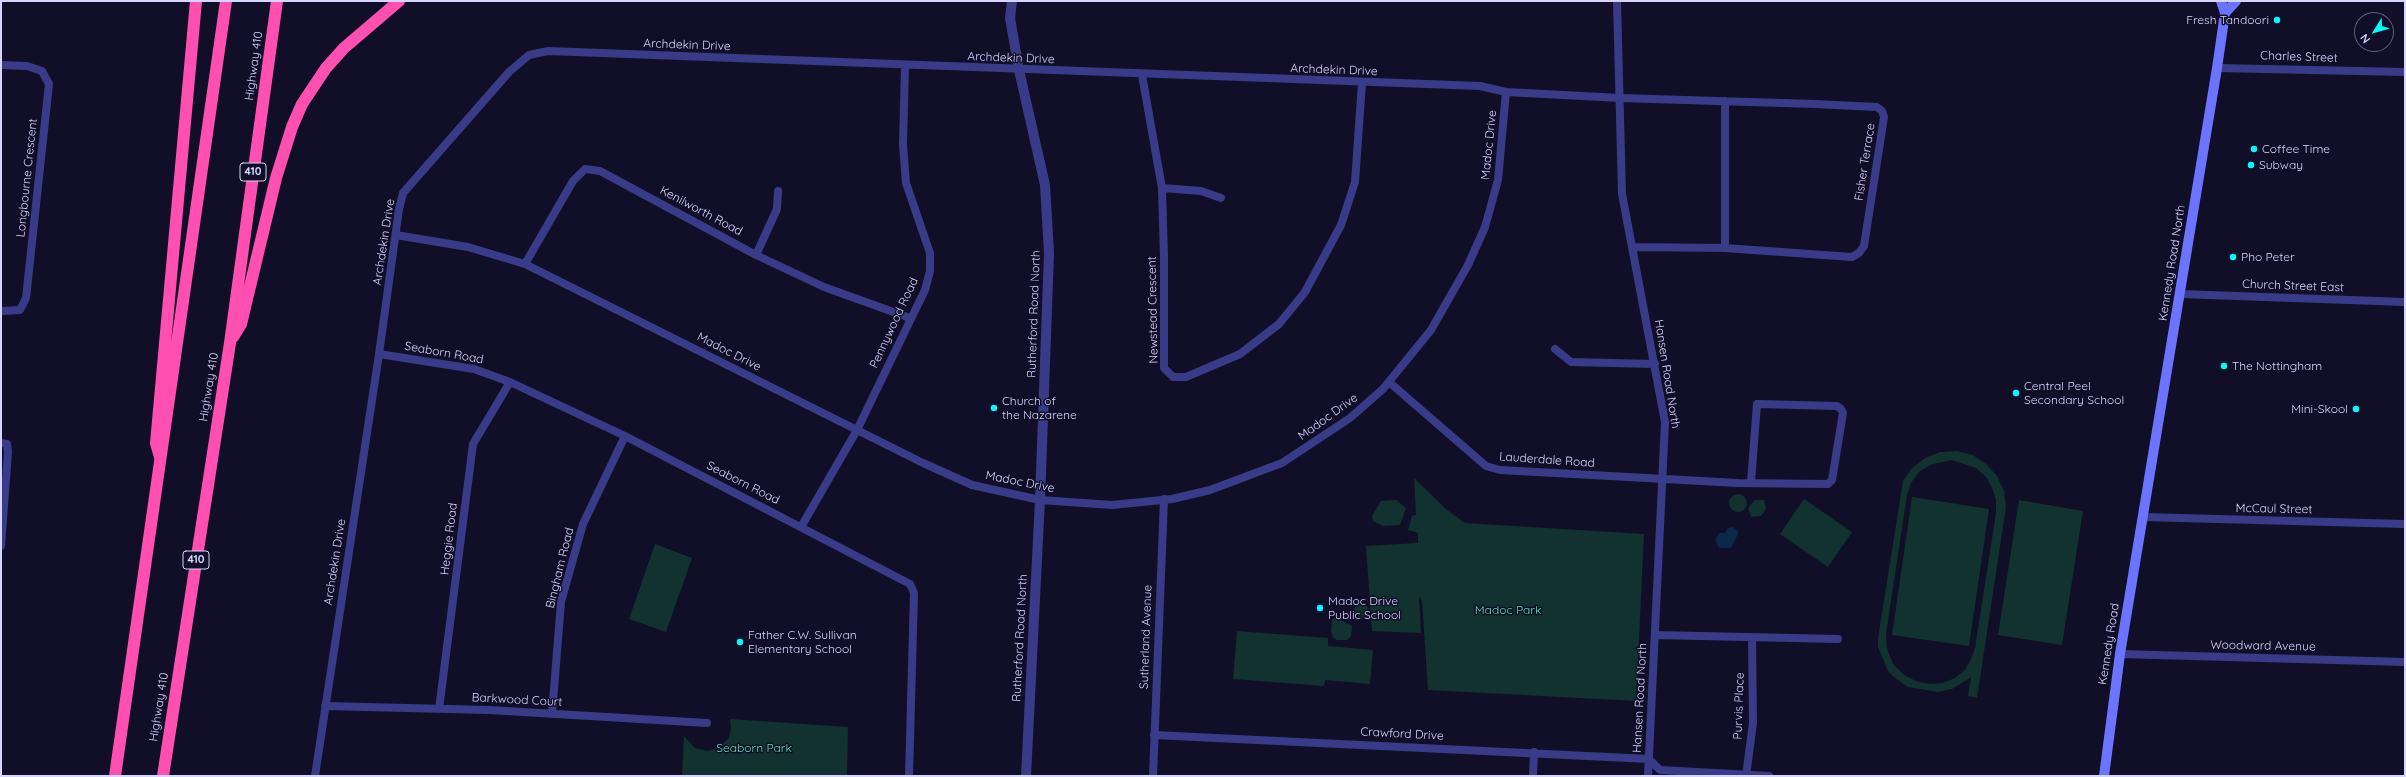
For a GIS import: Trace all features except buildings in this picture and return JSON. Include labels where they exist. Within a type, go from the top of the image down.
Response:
[{"type":"highway","points":[[162,462],[156,443],[196,1]]},
{"type":"highway","points":[[115,776],[162,462],[226,1]]},
{"type":"highway","name":"Highway 410","points":[[163,776],[230,343],[277,1]]},
{"type":"highway","points":[[230,343],[241,324],[276,178],[292,127],[302,104],[326,68],[344,48],[399,1]]},
{"type":"main road","points":[[2220,1],[2225,13],[2236,1]]},
{"type":"main road","name":"Kennedy Road North","points":[[2143,517],[2225,13]]},
{"type":"main road","name":"Kennedy Road","points":[[2104,776],[2120,654],[2143,517]]},
{"type":"street","name":"Rutherford Road North","points":[[1012,1],[1010,18],[1019,70],[1045,185],[1049,253],[1040,500],[1026,776]]},
{"type":"street","name":"Hansen Road North","points":[[1617,1],[1622,194],[1665,422],[1656,636],[1648,776]]},
{"type":"street","name":"Archdekin Drive","points":[[315,776],[403,193],[509,72],[529,55],[548,51],[1142,75],[1480,86],[1506,92],[1620,98]]},
{"type":"street","name":"Longbourne Crescent","points":[[1,65],[27,66],[42,71],[49,84],[26,298],[20,310],[1,311]]},
{"type":"street","name":"Pennywood Road","points":[[801,527],[857,430],[910,318],[925,290],[930,271],[930,253],[906,183],[903,144],[905,66]]},
{"type":"street","name":"Charles Street","points":[[2217,68],[2405,72]]},
{"type":"street","name":"Newstead Crescent","points":[[1142,75],[1162,188],[1164,257],[1164,368],[1173,377],[1186,376],[1240,354],[1279,324],[1309,286],[1341,225],[1355,182],[1362,83]]},
{"type":"street","name":"Madoc Drive","points":[[396,235],[468,247],[524,264],[857,430],[972,485],[1040,500],[1112,505],[1164,499],[1210,490],[1282,463],[1350,418],[1388,382],[1431,330],[1468,265],[1485,227],[1498,180],[1506,92]]},
{"type":"street","name":"Fisher Terrace","points":[[1620,98],[1877,107],[1884,116],[1864,246],[1859,254],[1852,257],[1725,248],[1633,248]]},
{"type":"street","points":[[1725,248],[1726,101]]},
{"type":"street","name":"Kenilworth Road","points":[[524,264],[573,180],[585,170],[600,171],[756,254],[824,287],[910,318]]},
{"type":"street","points":[[1162,188],[1201,190],[1221,198]]},
{"type":"street","points":[[756,254],[777,209],[778,191]]},
{"type":"street","name":"Church Street East","points":[[2180,294],[2405,302]]},
{"type":"street","points":[[1555,349],[1571,362],[1655,364]]},
{"type":"street","name":"Seaborn Road","points":[[379,354],[474,369],[510,382],[625,436],[910,584],[914,593],[909,776]]},
{"type":"street","name":"Heggie Road","points":[[439,709],[473,444],[510,382]]},
{"type":"street","name":"Lauderdale Road","points":[[1388,382],[1486,466],[1500,470],[1752,482],[1828,484],[1832,480],[1843,413],[1841,409],[1836,406],[1757,404],[1752,482]]},
{"type":"street","name":"Bingham Road","points":[[552,714],[561,602],[583,524],[625,436]]},
{"type":"street","points":[[1,443],[7,444],[8,452],[1,546]]},
{"type":"street","name":"Sutherland Avenue","points":[[1153,776],[1164,499]]},
{"type":"street","name":"McCaul Street","points":[[2143,517],[2405,524]]},
{"type":"street","points":[[1656,636],[1838,639]]},
{"type":"street","name":"Purvis Place","points":[[1746,776],[1752,723],[1752,638]]},
{"type":"street","name":"Woodward Avenue","points":[[2120,654],[2405,662]]},
{"type":"street","name":"Barkwood Court","points":[[325,706],[552,714],[707,723]]},
{"type":"street","name":"Crawford Drive","points":[[1154,735],[1534,752],[1649,759]]},
{"type":"street","points":[[1533,776],[1534,752]]},
{"type":"street","points":[[1649,759],[1660,770],[1746,776],[1769,776]]},
{"type":"green space","points":[[1957,451],[1973,455],[1986,464],[1997,476],[2004,491],[2006,507],[1977,698],[1968,696],[1971,677],[1952,689],[1938,692],[1908,687],[1888,671],[1878,647],[1878,638],[1903,481],[1912,468],[1925,458],[1940,452]],"holes":[[[1952,460],[1976,468],[1986,477],[1992,488],[1996,500],[1996,513],[1975,648],[1965,670],[1955,678],[1943,683],[1930,684],[1918,682],[1904,675],[1893,664],[1887,649],[1886,634],[1907,495],[1911,483],[1919,472],[1930,465]]]},
{"type":"green space","name":"Madoc Park","points":[[1414,478],[1447,510],[1465,523],[1644,534],[1636,701],[1428,690],[1422,601],[1419,596],[1421,633],[1372,631],[1366,546],[1418,543],[1418,533],[1408,530],[1412,516],[1416,515]]},
{"type":"green space","points":[[1738,494],[1744,497],[1747,503],[1744,509],[1738,512],[1732,509],[1729,503],[1732,497]]},
{"type":"green space","points":[[1912,497],[1989,509],[1969,646],[1892,635]]},
{"type":"green space","points":[[1804,499],[1852,532],[1828,567],[1780,534]]},
{"type":"green space","points":[[1396,500],[1406,508],[1400,525],[1383,526],[1373,521],[1372,516],[1381,501]]},
{"type":"green space","points":[[1755,500],[1764,500],[1766,509],[1761,516],[1751,517],[1748,508]]},
{"type":"green space","points":[[2019,500],[2083,511],[2062,645],[1998,635]]},
{"type":"green space","points":[[655,544],[692,558],[666,632],[629,619]]},
{"type":"green space","points":[[1359,601],[1369,608],[1361,620],[1351,614]]},
{"type":"green space","points":[[1337,618],[1352,626],[1351,636],[1347,640],[1337,640],[1333,637],[1331,631],[1332,619]]},
{"type":"green space","points":[[1237,631],[1328,638],[1328,646],[1373,650],[1370,684],[1325,680],[1324,686],[1233,679]]},
{"type":"green space","name":"Seaborn Park","points":[[730,719],[848,727],[847,776],[682,776],[684,736],[695,748],[708,751],[719,747],[729,738],[731,728]]},
{"type":"water","points":[[1733,527],[1739,532],[1731,548],[1719,548],[1715,540],[1719,533],[1725,533],[1728,528]]},
{"type":"place","name":"Fresh Tandoori","points":[[2277,20]]},
{"type":"place","name":"Coffee Time","points":[[2254,149]]},
{"type":"place","name":"Subway","points":[[2251,165]]},
{"type":"place","name":"Pho Peter","points":[[2233,257]]},
{"type":"place","name":"The Nottingham","points":[[2224,366]]},
{"type":"place","name":"Central Peel Secondary School","points":[[2016,393]]},
{"type":"place","name":"Church of the Nazarene","points":[[994,408]]},
{"type":"place","name":"Mini-Skool","points":[[2356,409]]},
{"type":"place","name":"Madoc Drive Public School","points":[[1320,608]]},
{"type":"place","name":"Father C.W. Sullivan Elementary School","points":[[740,642]]}]
